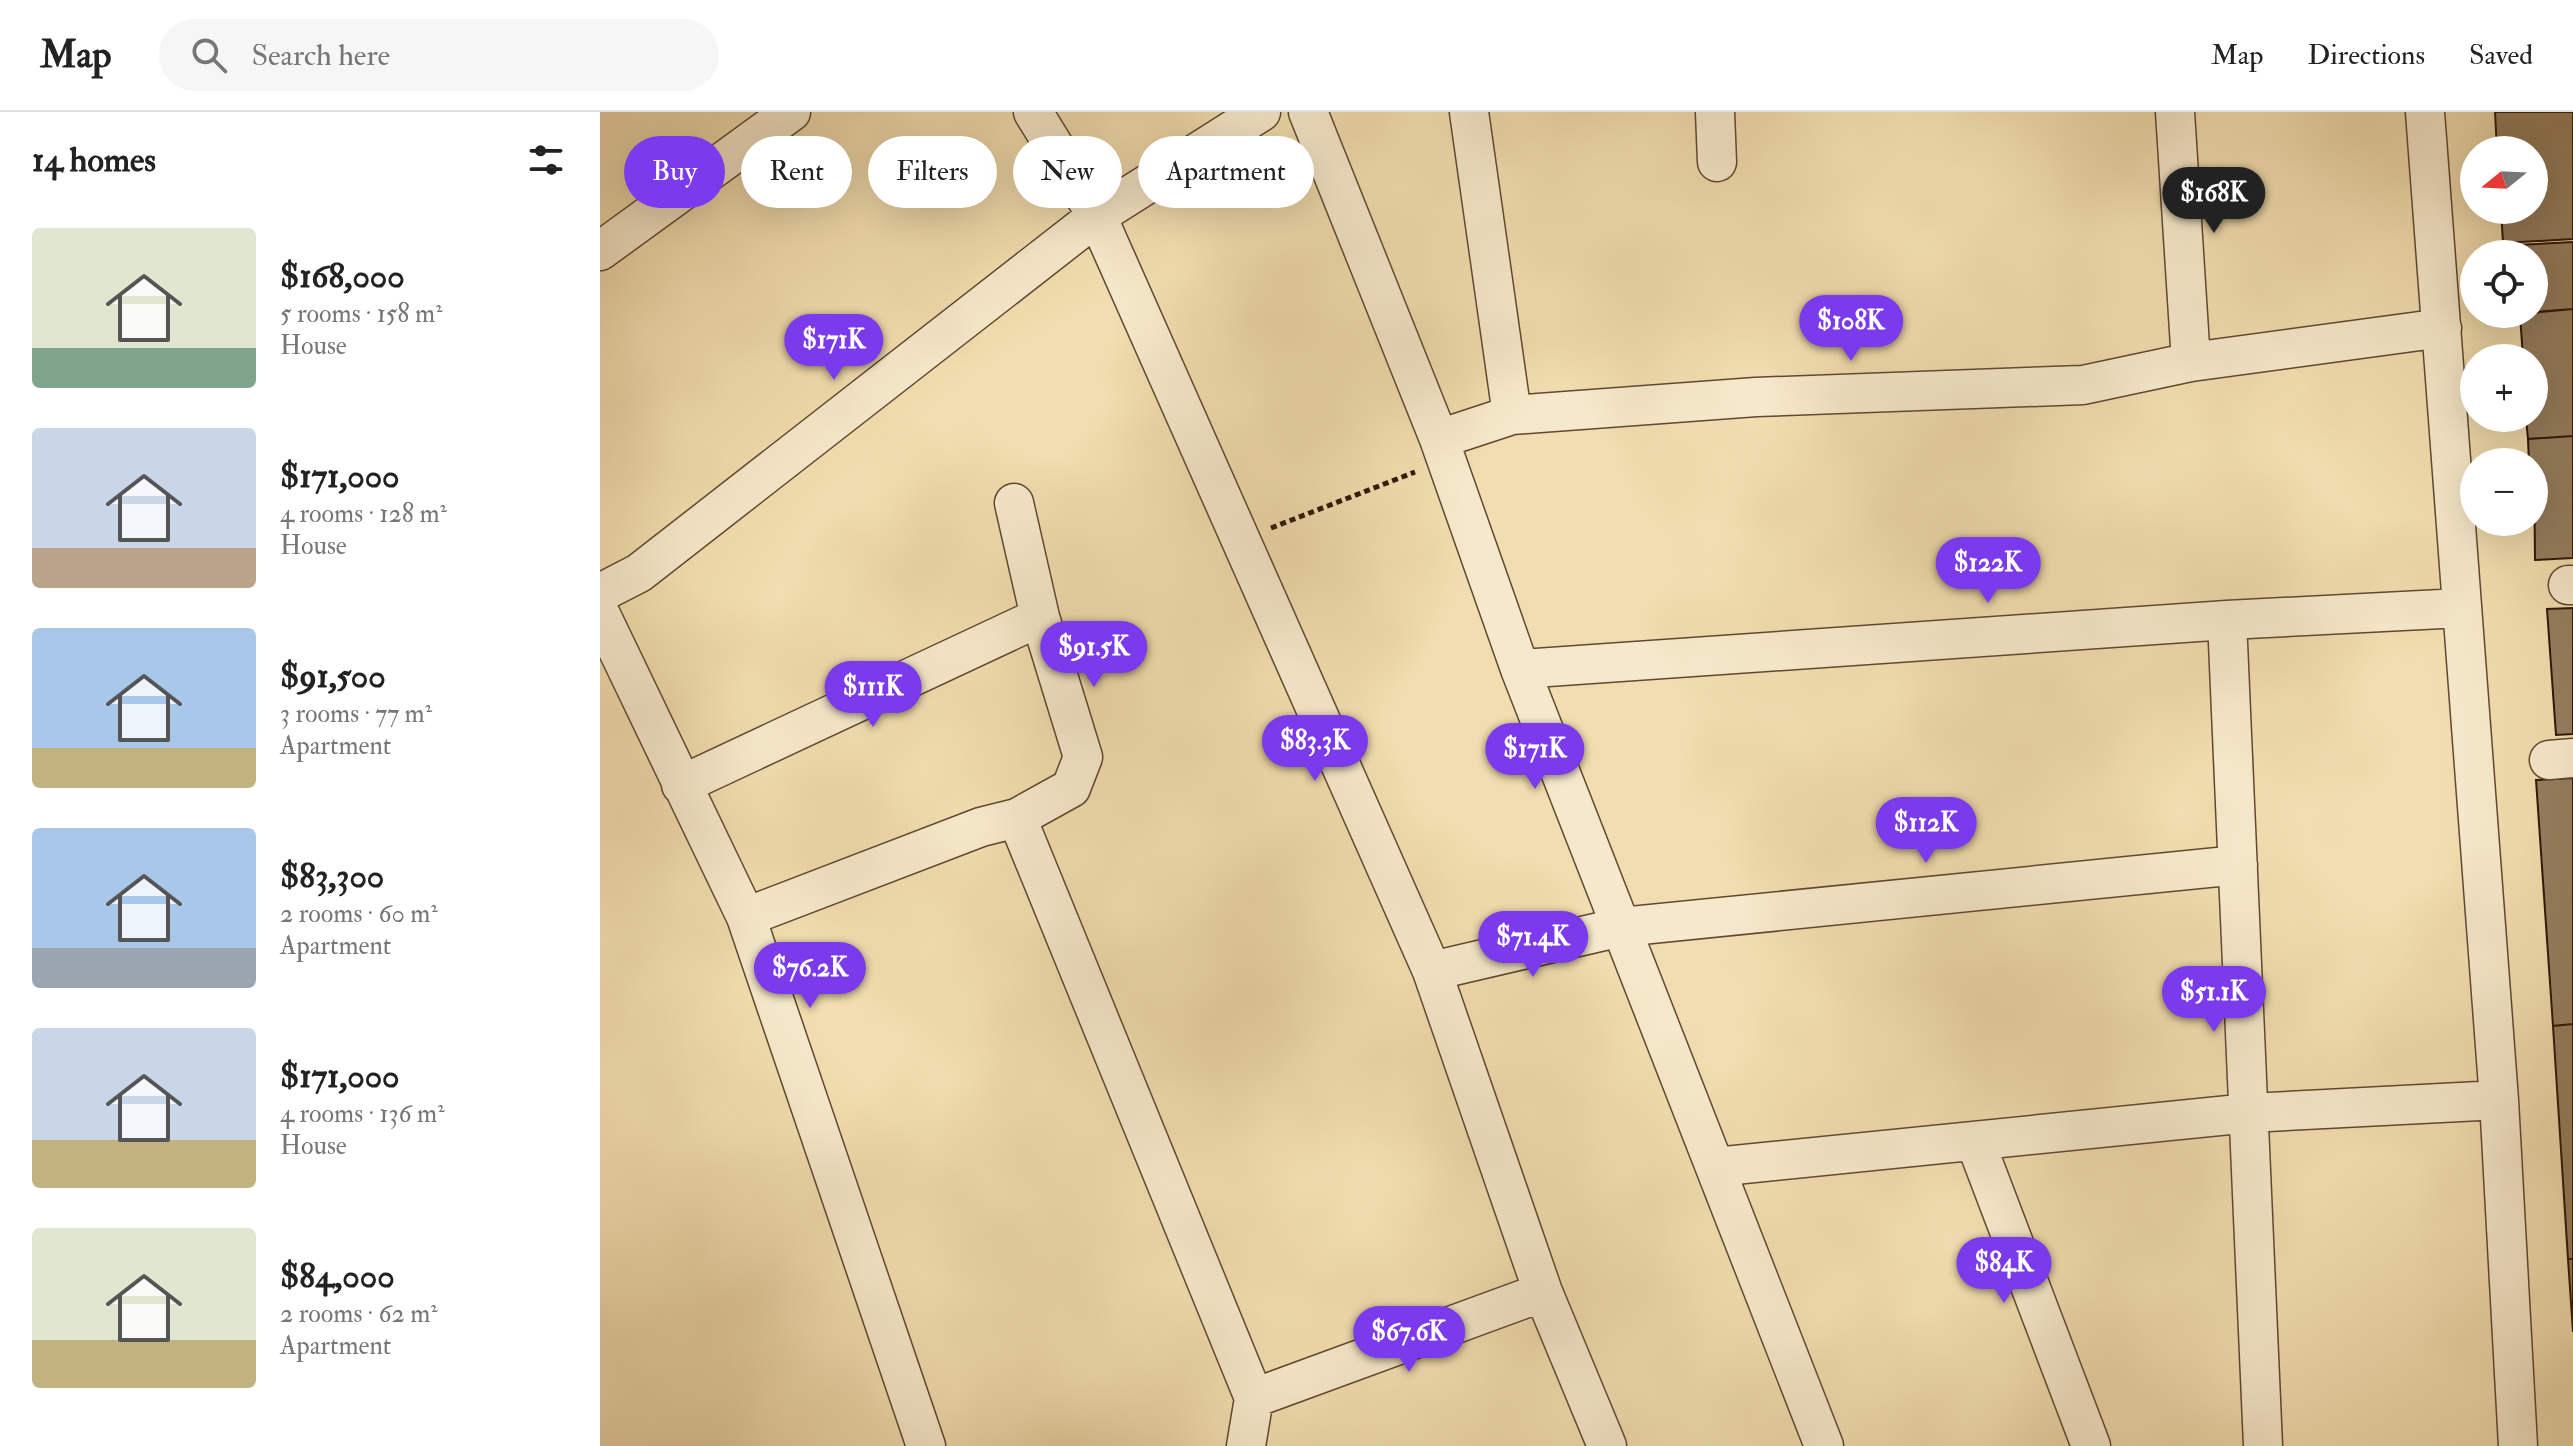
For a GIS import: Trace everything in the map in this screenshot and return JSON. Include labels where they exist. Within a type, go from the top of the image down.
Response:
[{"type":"street","points":[[600,251],[791,112]]},
{"type":"street","points":[[1033,112],[1097,216],[1432,971],[1543,1292],[1607,1446]]},
{"type":"street","points":[[600,593],[639,573],[1097,216],[1261,112]]},
{"type":"street","points":[[1308,112],[1443,450],[1520,669],[1824,1446]]},
{"type":"street","points":[[1469,112],[1512,415]]},
{"type":"street","points":[[1715,112],[1717,162]]},
{"type":"street","points":[[2175,112],[2191,362]]},
{"type":"street","points":[[2425,112],[2499,1100],[2518,1446]]},
{"type":"street","points":[[1443,450],[1512,415],[1756,397],[2083,385],[2191,362],[2442,328]]},
{"type":"street","points":[[746,917],[981,827],[1017,818],[1071,788],[1083,757],[1040,617],[1014,503]]},
{"type":"street","points":[[1520,669],[2227,620],[2461,608]]},
{"type":"street","points":[[600,613],[746,917],[926,1446]]},
{"type":"street","points":[[681,785],[1040,617]]},
{"type":"street","points":[[2227,620],[2263,1446]]},
{"type":"street","points":[[1017,818],[1254,1398],[1246,1446]]},
{"type":"street","points":[[1432,971],[1621,927],[2238,865]]},
{"type":"street","points":[[1715,1167],[2249,1113],[2499,1100]]},
{"type":"street","points":[[1975,1141],[2091,1446]]},
{"type":"street","points":[[1254,1398],[1543,1292]]},
{"type":"path","points":[[1241,540],[1443,450]]},
{"type":"building","points":[[2495,112],[2573,112],[2573,239],[2503,240],[2502,224],[2548,224],[2548,136],[2496,136]]},
{"type":"building","points":[[2573,242],[2573,309],[2548,311],[2548,243]]},
{"type":"building","points":[[2573,309],[2573,436],[2528,439],[2527,432],[2548,432],[2548,344],[2522,344],[2521,328],[2548,328],[2548,311]]},
{"type":"building","points":[[2573,436],[2573,558],[2535,560],[2535,536],[2548,536],[2548,448],[2528,448],[2528,439]]},
{"type":"building","points":[[2573,608],[2573,734],[2556,735],[2547,609]]},
{"type":"building","points":[[2573,778],[2573,1024],[2553,1026],[2536,780]]},
{"type":"building","points":[[2573,1024],[2573,1259],[2568,1259],[2553,1026]]},
{"type":"building","points":[[2568,1259],[2573,1259],[2573,1332]]}]
